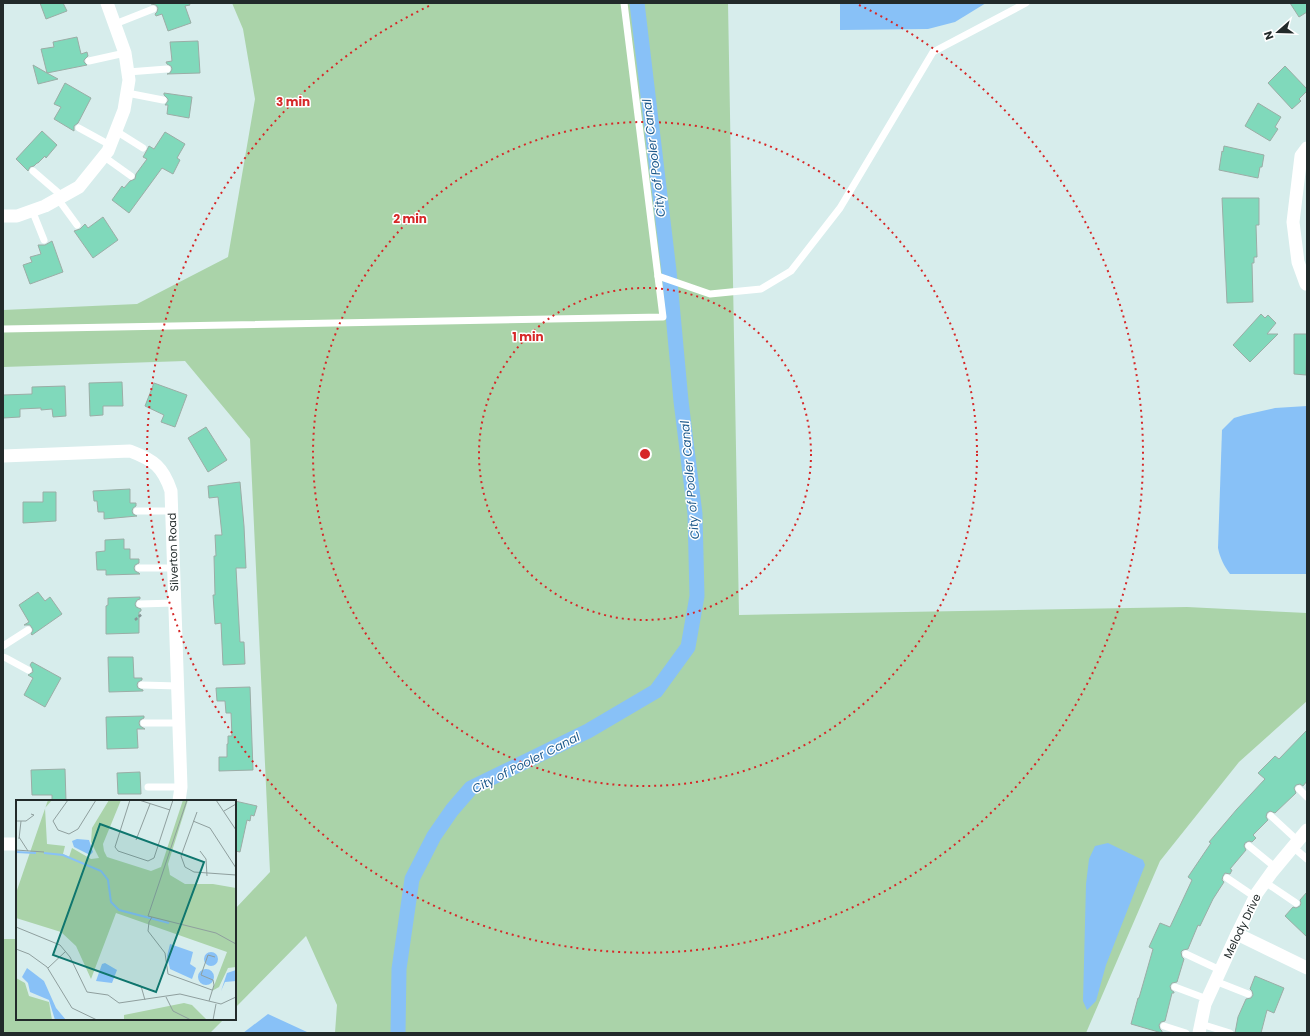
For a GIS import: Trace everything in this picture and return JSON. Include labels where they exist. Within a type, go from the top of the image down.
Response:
[{"type":"street","points":[[3,216],[17,216],[45,206],[79,187],[107,151],[124,110],[129,80],[125,53],[107,3]]},
{"type":"street","points":[[1306,284],[1298,262],[1293,222],[1301,156],[1307,148]]},
{"type":"street","name":"Silverton Road","points":[[3,456],[130,451],[146,457],[166,476],[171,491],[172,511],[181,787],[179,800]]},
{"type":"street","name":"Melody Drive","points":[[1200,1028],[1207,999],[1236,934],[1255,897],[1265,882],[1307,830]]},
{"type":"street","points":[[3,844],[16,844]]},
{"type":"street","points":[[1236,934],[1307,968]]},
{"type":"lane","points":[[3,329],[663,317],[624,3]]},
{"type":"lane","points":[[658,276],[710,294],[761,290],[791,271],[840,208],[933,52],[1026,3]]},
{"type":"lane","points":[[115,24],[153,10]]},
{"type":"lane","points":[[89,61],[125,53]]},
{"type":"lane","points":[[128,72],[167,68]]},
{"type":"lane","points":[[127,93],[163,100]]},
{"type":"lane","points":[[79,128],[107,151],[131,176]]},
{"type":"lane","points":[[116,131],[142,148]]},
{"type":"lane","points":[[33,171],[60,197],[77,225]]},
{"type":"lane","points":[[32,210],[44,240]]},
{"type":"lane","points":[[137,511],[172,511]]},
{"type":"lane","points":[[139,568],[174,568]]},
{"type":"lane","points":[[140,604],[175,603]]},
{"type":"lane","points":[[3,646],[28,630]]},
{"type":"lane","points":[[3,657],[28,670]]},
{"type":"lane","points":[[142,685],[178,686]]},
{"type":"lane","points":[[144,723],[179,722]]},
{"type":"lane","points":[[148,787],[181,787]]},
{"type":"lane","points":[[1299,789],[1307,797]]},
{"type":"lane","points":[[1271,816],[1307,859]]},
{"type":"lane","points":[[1249,846],[1276,868]]},
{"type":"lane","points":[[1226,878],[1255,897]]},
{"type":"lane","points":[[1265,882],[1296,903]]},
{"type":"lane","points":[[1186,954],[1248,994]]},
{"type":"lane","points":[[1175,987],[1207,999]]},
{"type":"lane","points":[[1164,1026],[1186,1033]]},
{"type":"lane","points":[[1200,1028],[1230,1033]]},
{"type":"green space","points":[[232,3],[728,3],[739,615],[1187,607],[1307,613],[1307,701],[1239,762],[1160,861],[1086,1033],[335,1033],[337,1005],[306,936],[236,1007],[236,908],[270,872],[250,439],[185,361],[3,367],[3,310],[137,304],[228,257],[255,99],[243,29]]},
{"type":"green space","points":[[3,939],[16,939],[16,1020],[223,1020],[210,1033],[3,1033]]},
{"type":"water","points":[[840,3],[986,3],[955,22],[928,29],[840,30]]},
{"type":"water","points":[[1307,406],[1307,574],[1230,574],[1222,562],[1218,548],[1222,430],[1234,418],[1244,415],[1275,408]]},
{"type":"water","points":[[1108,843],[1143,860],[1145,865],[1106,965],[1096,1001],[1087,1010],[1083,1001],[1086,884],[1089,859],[1095,846]]},
{"type":"water","points":[[268,1014],[307,1032],[307,1033],[243,1033]]},
{"type":"building","points":[[40,3],[63,3],[67,11],[46,19]]},
{"type":"building","points":[[151,3],[189,3],[190,5],[185,6],[191,23],[168,31],[162,14],[156,16],[155,14],[158,8],[156,5]]},
{"type":"building","points":[[1290,3],[1307,3],[1307,12],[1299,17]]},
{"type":"building","points":[[77,37],[81,54],[87,52],[88,56],[84,62],[87,65],[47,73],[41,49],[54,47],[53,42]]},
{"type":"building","points":[[198,41],[200,73],[167,74],[170,73],[172,69],[166,62],[172,61],[170,42]]},
{"type":"building","points":[[33,65],[58,79],[38,84]]},
{"type":"building","points":[[1285,66],[1307,89],[1307,91],[1299,99],[1301,101],[1292,109],[1268,83]]},
{"type":"building","points":[[65,83],[91,98],[78,123],[74,126],[74,131],[54,119],[61,107],[54,104]]},
{"type":"building","points":[[164,93],[192,97],[189,118],[167,114],[168,105],[165,105],[168,99]]},
{"type":"building","points":[[1258,103],[1281,117],[1275,127],[1278,129],[1270,141],[1245,126]]},
{"type":"building","points":[[42,131],[57,145],[46,158],[45,156],[34,166],[30,167],[28,171],[16,159]]},
{"type":"building","points":[[165,132],[185,144],[177,158],[180,160],[173,174],[162,168],[129,213],[112,200],[122,186],[124,188],[130,181],[135,179],[136,174],[147,159],[143,157],[149,146],[154,149]]},
{"type":"building","points":[[1224,146],[1264,155],[1258,178],[1219,170]]},
{"type":"building","points":[[1222,198],[1259,198],[1259,225],[1256,225],[1257,257],[1254,257],[1254,263],[1252,263],[1253,302],[1227,303]]},
{"type":"building","points":[[103,217],[118,240],[93,258],[74,231],[80,229],[85,224],[88,228]]},
{"type":"building","points":[[52,241],[63,272],[30,284],[23,265],[32,262],[30,257],[41,254],[38,245],[45,245]]},
{"type":"building","points":[[1261,314],[1265,318],[1268,315],[1276,323],[1267,334],[1278,334],[1250,362],[1233,345]]},
{"type":"building","points":[[1294,334],[1307,334],[1306,375],[1294,374]]},
{"type":"building","points":[[122,382],[123,406],[103,406],[103,415],[90,416],[89,383]]},
{"type":"building","points":[[154,383],[187,395],[175,427],[161,422],[164,415],[145,406]]},
{"type":"building","points":[[65,386],[66,416],[53,417],[52,409],[41,410],[41,408],[20,409],[20,417],[3,418],[3,395],[32,394],[32,387]]},
{"type":"building","points":[[206,427],[227,460],[208,472],[188,438]]},
{"type":"building","points":[[240,482],[246,568],[236,568],[240,642],[244,642],[245,664],[223,665],[221,623],[215,624],[213,595],[215,595],[215,535],[222,535],[218,497],[209,498],[208,486]]},
{"type":"building","points":[[130,489],[130,503],[136,503],[136,506],[132,511],[133,514],[137,516],[104,519],[104,512],[98,512],[97,501],[94,501],[93,491]]},
{"type":"building","points":[[43,492],[56,492],[56,521],[23,523],[23,502],[43,502]]},
{"type":"building","points":[[124,539],[124,549],[130,549],[130,559],[139,559],[139,563],[135,565],[134,568],[135,571],[140,574],[106,575],[106,570],[97,570],[96,552],[105,551],[105,540]]},
{"type":"building","points":[[38,592],[45,601],[50,597],[62,614],[32,635],[33,630],[30,625],[24,625],[29,622],[19,605]]},
{"type":"building","points":[[140,597],[135,604],[136,607],[141,609],[139,612],[139,633],[106,634],[106,606],[108,605],[108,598]]},
{"type":"building","points":[[108,657],[133,657],[134,678],[142,678],[137,685],[138,688],[143,691],[109,692]]},
{"type":"building","points":[[32,662],[61,678],[45,707],[24,695],[33,678],[28,675],[33,672],[30,665]]},
{"type":"building","points":[[250,687],[253,770],[219,771],[219,757],[227,757],[228,736],[232,736],[231,713],[226,713],[225,701],[217,701],[216,688]]},
{"type":"building","points":[[144,716],[139,723],[140,726],[145,729],[137,729],[138,748],[107,749],[106,717]]},
{"type":"building","points":[[1307,730],[1307,781],[1303,786],[1300,784],[1296,785],[1294,788],[1296,793],[1275,813],[1270,811],[1267,813],[1266,817],[1268,820],[1253,835],[1256,838],[1252,842],[1249,841],[1245,843],[1244,846],[1246,850],[1230,869],[1232,870],[1230,874],[1225,873],[1223,876],[1222,880],[1224,882],[1213,899],[1200,926],[1198,925],[1188,949],[1181,952],[1184,959],[1177,982],[1172,983],[1170,986],[1174,993],[1172,993],[1165,1021],[1161,1022],[1159,1025],[1162,1033],[1131,1024],[1153,949],[1149,947],[1160,923],[1170,927],[1192,880],[1188,877],[1211,843],[1209,842],[1265,779],[1258,773],[1275,756],[1279,759]]},
{"type":"building","points":[[65,769],[66,800],[52,800],[52,795],[32,795],[31,770]]},
{"type":"building","points":[[140,772],[141,794],[118,794],[117,773]]},
{"type":"building","points":[[236,801],[257,806],[254,816],[251,815],[250,821],[247,820],[240,852],[236,851]]},
{"type":"building","points":[[1307,892],[1307,937],[1285,916],[1293,907],[1296,908],[1300,906],[1300,900]]},
{"type":"building","points":[[1255,976],[1284,988],[1274,1013],[1267,1010],[1261,1033],[1235,1033],[1238,1017],[1246,999],[1251,998],[1253,995],[1250,989]]},
{"type":"waterway","name":"City of Pooler Canal","points":[[398,1033],[399,969],[412,879],[434,836],[452,810],[471,788],[588,731],[656,691],[688,647],[697,596],[695,514],[681,401],[669,271],[637,3]]}]
